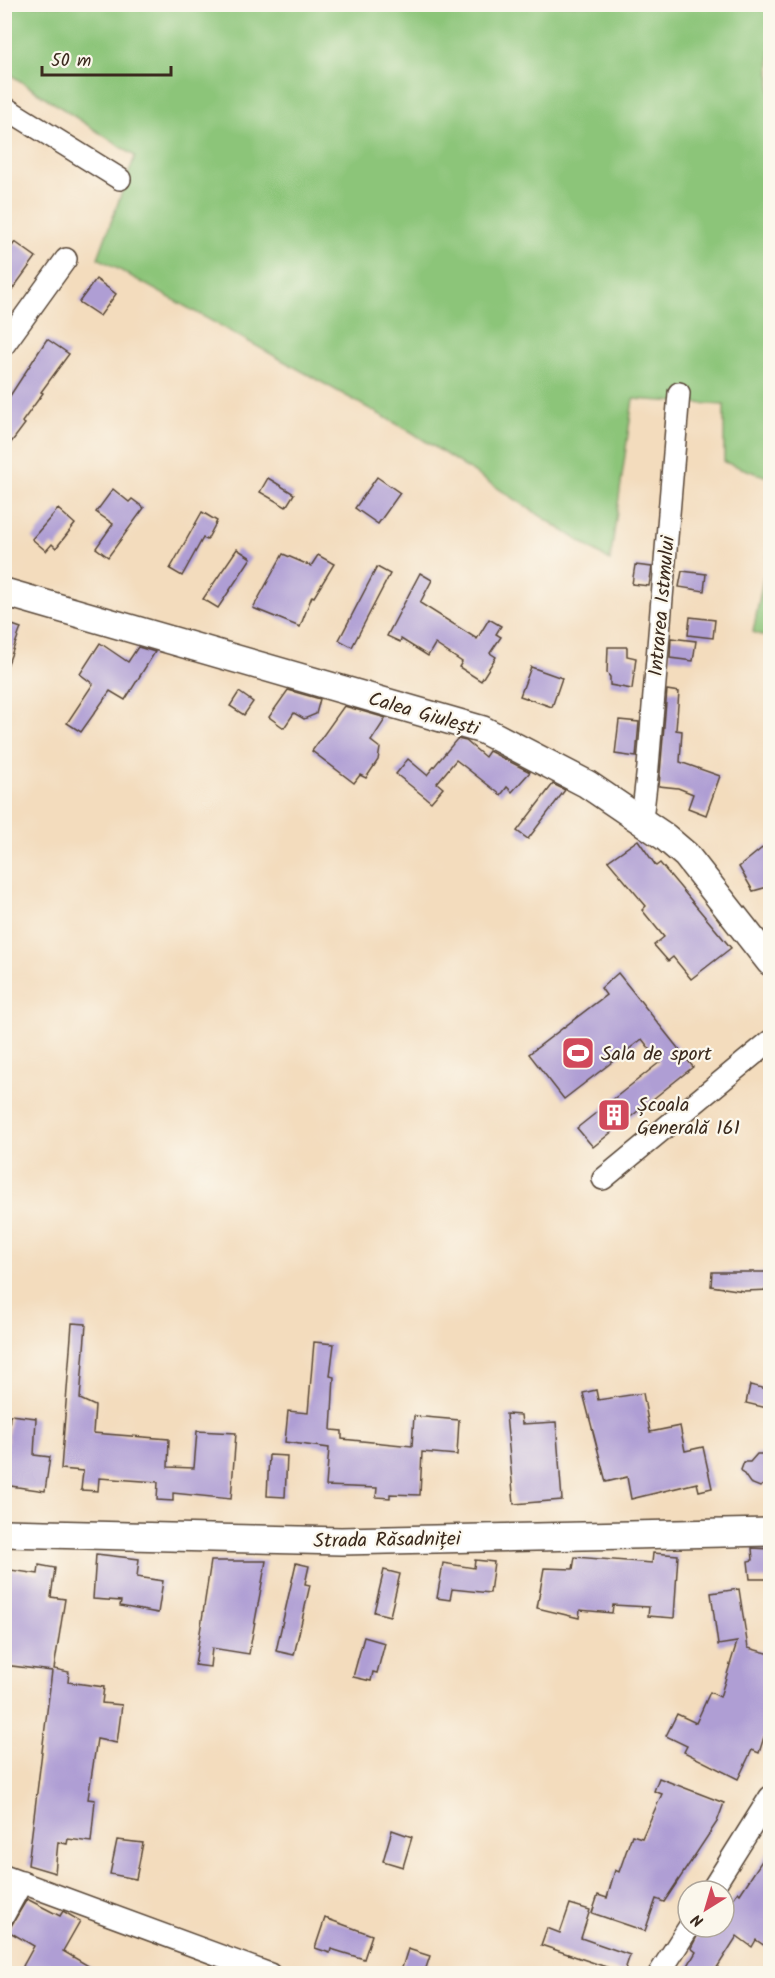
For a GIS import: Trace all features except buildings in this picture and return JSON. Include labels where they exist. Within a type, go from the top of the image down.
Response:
[{"type":"main road","name":"Calea Giulești","points":[[4,592],[483,730],[587,784],[642,819],[686,855],[771,962]]},
{"type":"main road","name":"Strada Răsadniței","points":[[4,1533],[341,1541],[771,1532]]},
{"type":"street","points":[[4,107],[120,179]]},
{"type":"street","points":[[4,345],[66,259]]},
{"type":"street","name":"Intrarea Istmului","points":[[642,819],[679,393]]},
{"type":"street","points":[[603,1179],[771,1041]]},
{"type":"street","points":[[719,1879],[771,1797]]},
{"type":"street","points":[[4,1915],[13,1879],[270,1974]]},
{"type":"street","points":[[659,1974],[681,1939]]},
{"type":"green space","points":[[4,5],[770,5],[770,478],[724,462],[724,405],[633,399],[610,561],[413,433],[98,258],[135,156],[5,71]]},
{"type":"green space","points":[[770,543],[770,639],[753,632]]},
{"type":"place","name":"Sala de sport","points":[[578,1053]]},
{"type":"place","name":"Școala Generală 161","points":[[614,1115]]}]
